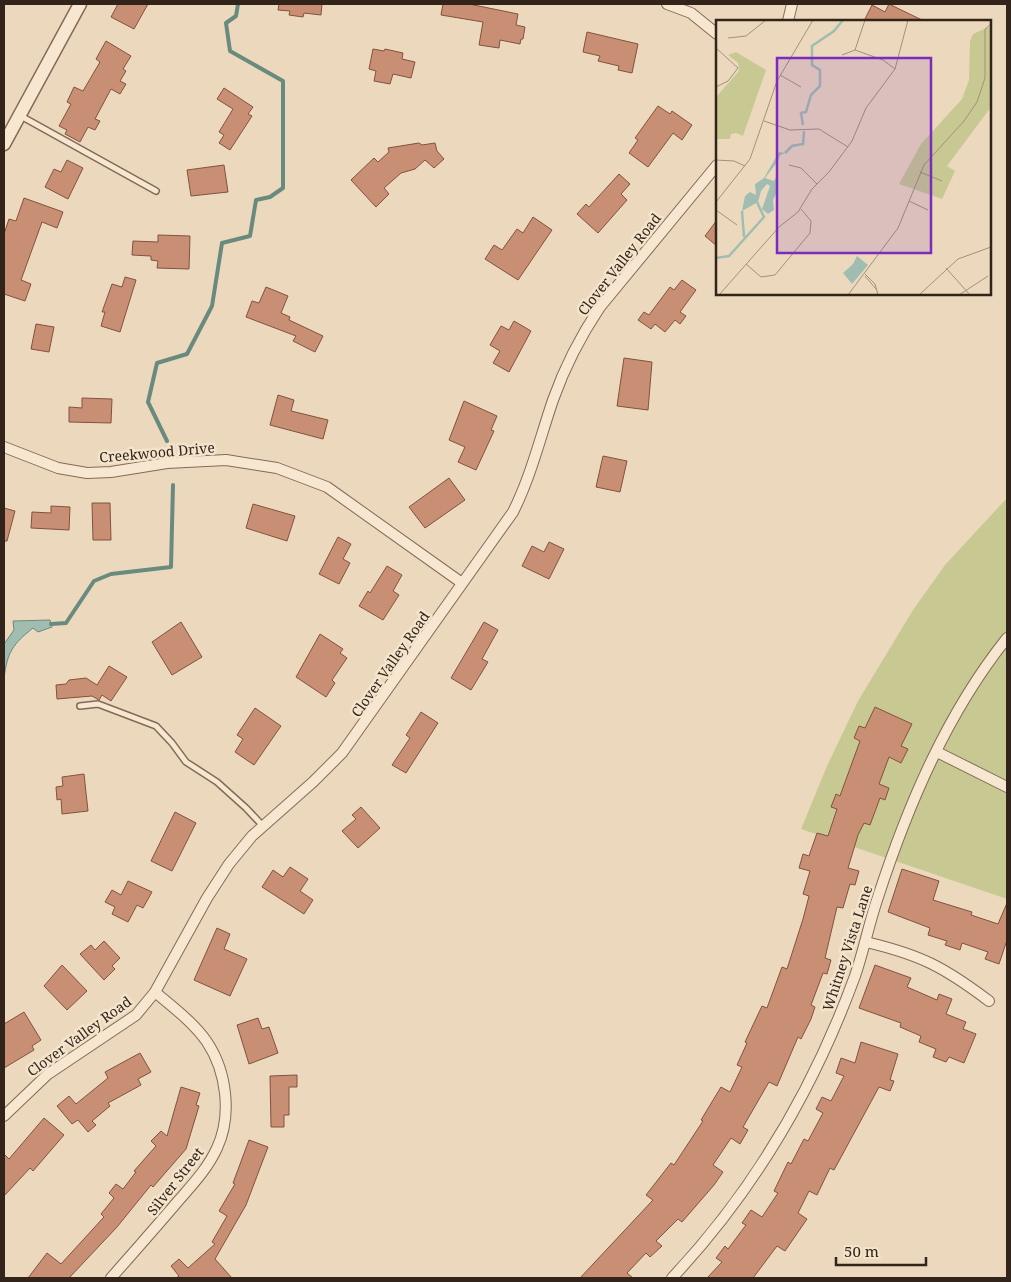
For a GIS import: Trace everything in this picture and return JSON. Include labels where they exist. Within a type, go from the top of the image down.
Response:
[{"type":"street","points":[[4,144],[80,4]]},
{"type":"street","points":[[667,4],[691,13],[716,33]]},
{"type":"street","points":[[788,20],[792,4]]},
{"type":"street","name":"Clover Valley Road","points":[[4,1116],[48,1074],[136,1015],[155,992],[207,898],[229,864],[263,826],[313,782],[342,753],[513,512],[528,483],[553,401],[568,363],[584,332],[611,293],[716,166]]},
{"type":"street","name":"Creekwood Drive","points":[[4,447],[58,468],[87,472],[111,472],[167,463],[226,460],[277,468],[327,487],[462,583]]},
{"type":"street","name":"Whitney Vista Lane","points":[[672,1278],[702,1246],[764,1160],[810,1082],[835,1026],[866,942],[878,898],[908,809],[962,702],[1007,638]]},
{"type":"street","points":[[937,752],[1007,787]]},
{"type":"street","points":[[866,942],[931,962],[949,972],[989,1002]]},
{"type":"street","name":"Silver Street","points":[[111,1278],[204,1171],[217,1148],[225,1126],[226,1101],[221,1070],[207,1042],[187,1020],[155,992]]},
{"type":"lane","points":[[19,115],[156,191]]},
{"type":"lane","points":[[80,706],[98,704],[156,726],[186,762],[217,782],[263,826]]},
{"type":"green space","points":[[1007,498],[1007,899],[801,829],[827,766],[858,701],[913,610],[945,565]]},
{"type":"shaded area","points":[[50,620],[52,627],[38,632],[33,628],[12,649],[4,679],[4,644],[14,630],[13,621]]},
{"type":"building","points":[[118,4],[148,4],[134,29],[111,17]]},
{"type":"building","points":[[279,4],[322,4],[321,15],[304,13],[303,17],[289,15],[290,11],[278,10]]},
{"type":"building","points":[[443,4],[469,4],[518,14],[516,25],[525,27],[523,39],[521,39],[520,44],[500,40],[499,48],[479,45],[483,22],[441,15]]},
{"type":"building","points":[[889,4],[922,20],[864,20],[872,5],[885,12]]},
{"type":"building","points":[[587,32],[638,44],[632,73],[618,70],[619,66],[598,61],[600,56],[583,52]]},
{"type":"building","points":[[106,41],[131,56],[123,69],[126,71],[120,81],[126,84],[120,94],[111,89],[95,119],[100,121],[95,130],[88,127],[80,142],[65,134],[67,130],[59,126],[71,104],[67,102],[74,87],[83,91],[100,62],[96,59]]},
{"type":"building","points":[[373,49],[384,51],[385,49],[403,53],[402,59],[415,62],[411,78],[393,74],[390,84],[374,81],[376,71],[369,69]]},
{"type":"building","points":[[224,88],[253,107],[248,114],[252,116],[230,150],[219,143],[224,135],[219,132],[233,109],[217,99]]},
{"type":"building","points":[[658,106],[670,114],[672,111],[692,125],[682,140],[673,133],[648,167],[629,153],[638,140],[635,138]]},
{"type":"building","points":[[419,143],[422,145],[435,143],[437,151],[444,159],[434,168],[425,160],[415,169],[401,173],[384,188],[389,194],[376,207],[351,180],[374,158],[378,162],[389,152],[388,148]]},
{"type":"building","points":[[67,160],[83,168],[68,199],[45,187],[54,169],[61,172]]},
{"type":"building","points":[[224,165],[228,192],[191,196],[187,170]]},
{"type":"building","points":[[619,174],[630,184],[621,194],[627,200],[598,233],[577,214],[586,204],[589,207]]},
{"type":"building","points":[[24,198],[63,212],[57,228],[42,222],[21,280],[31,284],[25,301],[4,294],[4,234],[9,219],[16,221]]},
{"type":"building","points":[[533,217],[552,230],[518,280],[485,259],[494,245],[502,250],[517,229],[523,233]]},
{"type":"building","points":[[716,221],[716,245],[705,236]]},
{"type":"building","points":[[158,235],[190,236],[189,269],[157,268],[158,261],[151,260],[151,256],[132,255],[133,241],[158,242]]},
{"type":"building","points":[[125,277],[136,280],[120,332],[101,326],[105,312],[102,312],[112,284],[122,287]]},
{"type":"building","points":[[682,280],[696,290],[680,312],[686,316],[680,324],[675,320],[665,332],[655,324],[651,329],[638,320],[644,312],[649,315],[670,287],[674,290]]},
{"type":"building","points":[[266,287],[288,296],[281,313],[290,317],[289,320],[323,336],[315,352],[293,341],[296,336],[246,317],[252,301],[259,303]]},
{"type":"building","points":[[514,321],[531,331],[509,372],[493,363],[500,351],[490,345],[501,326],[509,330]]},
{"type":"building","points":[[36,324],[54,327],[49,352],[31,349]]},
{"type":"building","points":[[624,358],[652,362],[648,410],[617,406]]},
{"type":"building","points":[[278,395],[294,400],[291,411],[328,420],[323,439],[270,425]]},
{"type":"building","points":[[82,398],[112,399],[111,423],[69,422],[69,407],[82,408]]},
{"type":"building","points":[[464,401],[497,416],[491,430],[494,431],[476,470],[458,462],[465,447],[449,440]]},
{"type":"building","points":[[603,456],[627,461],[620,492],[596,487]]},
{"type":"building","points":[[449,478],[465,500],[425,528],[409,507]]},
{"type":"building","points":[[92,503],[110,503],[111,540],[93,540]]},
{"type":"building","points":[[253,504],[295,516],[287,541],[246,528]]},
{"type":"building","points":[[51,506],[70,507],[69,530],[31,528],[32,512],[51,513]]},
{"type":"building","points":[[4,508],[15,511],[7,541],[4,541]]},
{"type":"building","points":[[338,537],[351,544],[343,559],[350,563],[339,584],[319,574]]},
{"type":"building","points":[[549,542],[564,549],[549,579],[522,566],[532,546],[544,552]]},
{"type":"building","points":[[387,566],[402,575],[393,591],[399,595],[383,620],[359,606],[368,591],[370,593]]},
{"type":"building","points":[[181,622],[202,657],[172,675],[152,642]]},
{"type":"building","points":[[484,622],[498,630],[482,659],[488,662],[471,690],[451,678]]},
{"type":"building","points":[[320,634],[343,649],[340,653],[347,658],[332,680],[335,683],[326,697],[296,677]]},
{"type":"building","points":[[109,666],[127,677],[111,701],[102,695],[99,700],[92,696],[57,699],[56,685],[66,684],[69,680],[86,678],[97,685]]},
{"type":"building","points":[[875,707],[912,724],[901,746],[908,749],[901,763],[889,757],[879,784],[889,788],[885,800],[880,798],[870,825],[864,823],[858,835],[848,868],[859,871],[855,885],[850,884],[843,908],[837,907],[825,958],[831,960],[827,974],[823,973],[811,1005],[815,1007],[811,1019],[801,1039],[798,1037],[777,1086],[769,1082],[743,1127],[748,1130],[740,1144],[731,1138],[713,1165],[723,1172],[714,1185],[682,1222],[678,1219],[656,1241],[662,1246],[650,1257],[646,1253],[627,1273],[633,1278],[580,1278],[653,1200],[646,1195],[671,1163],[674,1165],[703,1121],[701,1120],[721,1087],[730,1092],[742,1067],[737,1065],[747,1043],[745,1042],[762,1006],[767,1008],[782,967],[787,969],[803,919],[809,896],[803,894],[810,871],[799,868],[803,854],[809,856],[817,833],[828,836],[837,809],[831,807],[836,794],[840,796],[860,741],[854,738],[859,726],[865,728]]},
{"type":"building","points":[[255,708],[281,726],[254,765],[235,752],[243,739],[237,735]]},
{"type":"building","points":[[421,712],[438,723],[406,773],[392,765],[410,738],[406,735]]},
{"type":"building","points":[[84,774],[88,811],[62,814],[61,799],[57,800],[56,787],[63,786],[62,777]]},
{"type":"building","points":[[361,807],[380,828],[358,848],[342,831],[356,819],[352,815]]},
{"type":"building","points":[[175,812],[196,823],[172,871],[151,861]]},
{"type":"building","points":[[290,867],[308,879],[300,891],[313,900],[304,914],[262,887],[273,870],[283,877]]},
{"type":"building","points":[[902,869],[939,881],[933,900],[972,912],[971,915],[998,924],[1007,903],[1007,940],[999,964],[985,959],[988,952],[962,943],[960,950],[945,945],[947,941],[928,935],[930,928],[888,912]]},
{"type":"building","points":[[128,881],[152,892],[143,908],[137,905],[128,922],[112,914],[115,907],[105,902],[112,890],[121,895]]},
{"type":"building","points":[[217,928],[230,934],[224,949],[247,959],[230,996],[194,980]]},
{"type":"building","points":[[104,941],[120,958],[112,966],[115,969],[104,980],[80,954],[91,945],[95,950]]},
{"type":"building","points":[[62,965],[87,991],[67,1010],[44,986]]},
{"type":"building","points":[[875,965],[911,978],[907,987],[937,1000],[939,994],[952,999],[946,1014],[966,1022],[963,1029],[976,1034],[964,1063],[949,1057],[946,1062],[933,1057],[936,1049],[919,1042],[921,1036],[900,1027],[901,1023],[859,1008]]},
{"type":"building","points":[[24,1012],[41,1040],[32,1046],[34,1050],[4,1068],[4,1024]]},
{"type":"building","points":[[258,1018],[262,1029],[269,1027],[278,1053],[249,1064],[237,1025]]},
{"type":"building","points":[[861,1042],[898,1054],[890,1080],[894,1081],[890,1091],[879,1087],[834,1170],[830,1168],[817,1195],[809,1191],[798,1213],[807,1219],[785,1251],[777,1246],[753,1278],[707,1278],[722,1262],[716,1258],[725,1246],[728,1249],[746,1225],[742,1223],[751,1210],[762,1217],[778,1193],[774,1191],[788,1162],[791,1164],[804,1139],[808,1141],[823,1113],[816,1109],[822,1097],[831,1101],[844,1076],[836,1073],[841,1058],[855,1063]]},
{"type":"building","points":[[140,1053],[151,1072],[138,1079],[141,1085],[108,1103],[110,1106],[92,1121],[96,1125],[88,1132],[78,1120],[72,1124],[57,1106],[69,1096],[76,1104],[108,1078],[105,1072]]},
{"type":"building","points":[[297,1075],[297,1087],[289,1087],[289,1115],[284,1115],[284,1127],[271,1127],[270,1076]]},
{"type":"building","points":[[181,1087],[200,1093],[196,1105],[199,1106],[186,1149],[153,1187],[151,1185],[117,1227],[69,1278],[28,1278],[47,1253],[61,1264],[104,1217],[101,1214],[114,1198],[109,1193],[116,1184],[123,1189],[136,1172],[134,1171],[156,1146],[151,1141],[161,1131],[167,1136]]},
{"type":"building","points":[[44,1118],[64,1135],[33,1171],[30,1168],[4,1196],[4,1154],[9,1159]]},
{"type":"building","points":[[249,1140],[268,1147],[246,1205],[215,1259],[232,1278],[176,1278],[179,1276],[171,1266],[179,1259],[188,1268],[215,1244],[212,1242],[227,1216],[219,1211],[235,1184],[233,1183]]},
{"type":"waterway","points":[[167,441],[148,402],[157,363],[187,354],[212,306],[222,243],[250,236],[256,200],[270,197],[283,188],[283,81],[230,51],[226,23],[236,16],[238,4]]},
{"type":"waterway","points":[[51,624],[66,623],[94,581],[111,574],[171,567],[173,485]]}]
